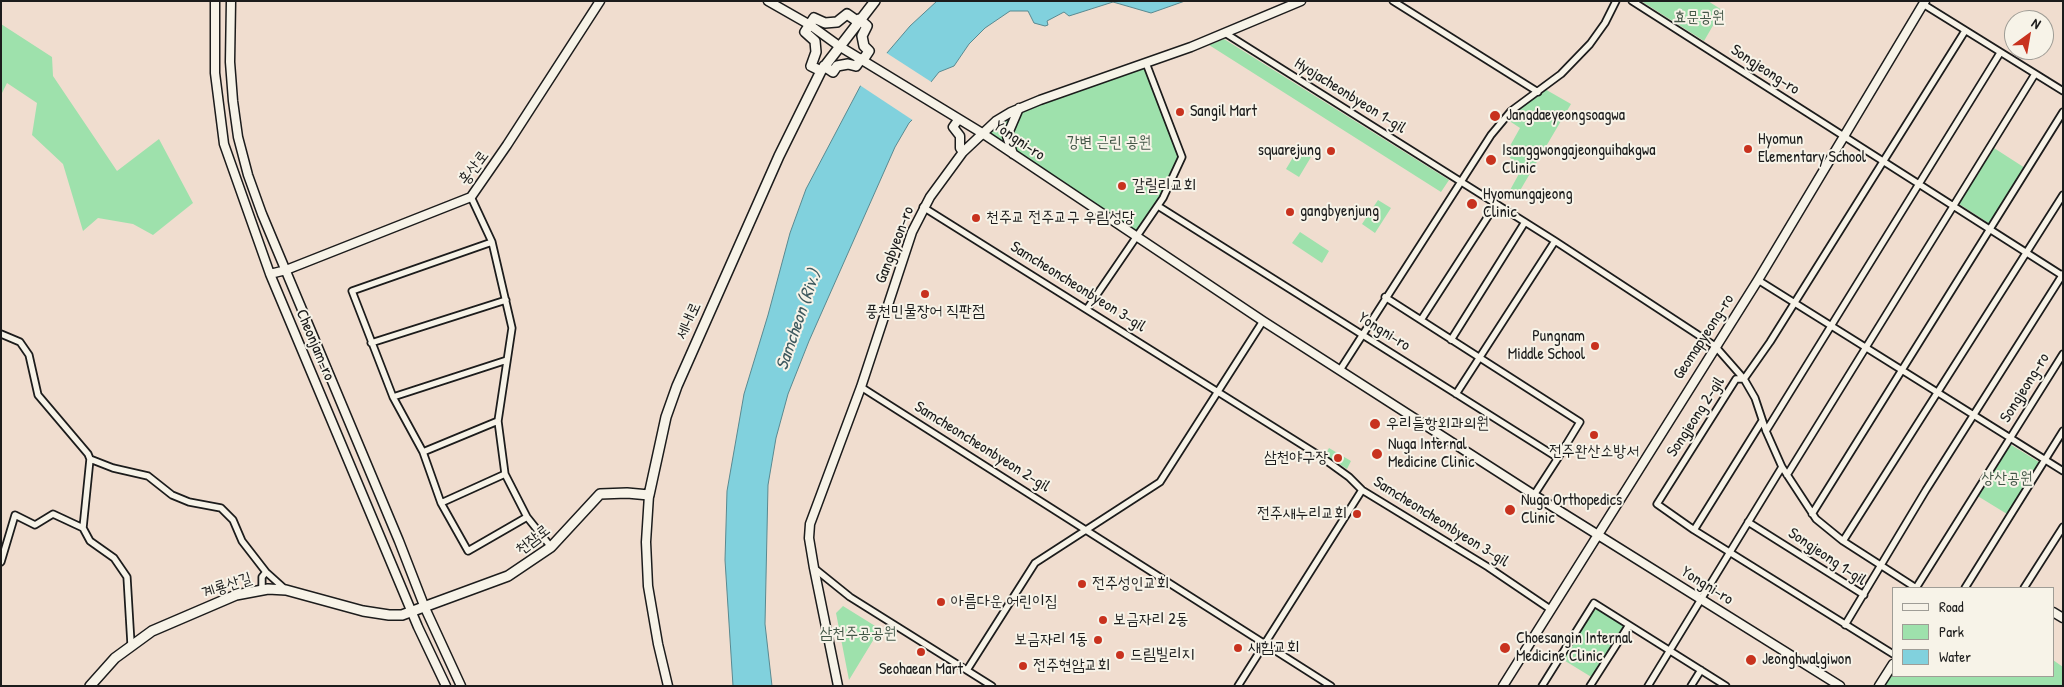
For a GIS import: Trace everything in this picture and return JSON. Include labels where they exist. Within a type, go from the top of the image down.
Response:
[{"type":"main road","name":"세내로","points":[[650,495],[666,417],[677,386],[780,156],[823,69],[874,1]]},
{"type":"main road","points":[[847,14],[858,20],[867,26],[862,36],[869,52],[856,66],[837,66],[833,72],[811,66],[816,52],[814,41],[805,32],[814,18],[825,23],[837,22],[847,14]]},
{"type":"main road","name":"천잠로","points":[[425,608],[508,576],[551,547],[600,494],[627,492],[650,495]]},
{"type":"main road","name":"계룡산길","points":[[90,686],[114,658],[131,644],[152,631],[228,599],[262,590],[286,590],[389,616],[425,608]]},
{"type":"street","name":"Cheonjam-ro","points":[[215,1],[215,73],[217,102],[224,144],[270,274],[413,611],[418,628],[446,686]]},
{"type":"street","name":"Cheonjam-ro","points":[[231,1],[230,62],[238,137],[260,206],[425,608],[461,686]]},
{"type":"street","name":"홍산로","points":[[270,274],[286,270],[471,196],[507,145],[600,1]]},
{"type":"street","name":"Yongni-ro","points":[[768,1],[810,25],[839,46],[980,132],[1263,321],[1840,686]]},
{"type":"street","name":"Gangbyeon-ro","points":[[838,686],[814,568],[809,538],[810,524],[861,387],[912,232],[924,207],[962,150],[980,132],[1019,108],[1146,63],[1301,1]]},
{"type":"street","points":[[1393,1],[1538,92]]},
{"type":"street","points":[[1340,370],[1361,334],[1491,135],[1511,111],[1561,74],[1590,44],[1605,23],[1616,1]]},
{"type":"street","name":"Songjeong-ro","points":[[1632,1],[1882,163],[2062,275],[1879,566]]},
{"type":"street","points":[[1924,3],[1965,31],[2063,91]]},
{"type":"street","name":"Geomapyeong-ro","points":[[1503,686],[1758,280],[1924,3]]},
{"type":"street","points":[[1795,302],[1965,31]]},
{"type":"street","name":"Hyojacheonbyeon 1-gil","points":[[1225,33],[1555,241],[1715,346]]},
{"type":"street","points":[[1766,431],[2000,53]]},
{"type":"street","points":[[1087,309],[1158,206],[1182,157],[1168,116],[1150,79],[1146,63]]},
{"type":"street","points":[[1787,475],[2035,74]]},
{"type":"street","points":[[1013,154],[1007,136],[1019,108]]},
{"type":"street","points":[[1812,514],[2063,112]]},
{"type":"street","points":[[958,120],[952,128],[960,136],[962,150]]},
{"type":"street","points":[[471,196],[492,242],[512,328],[498,421],[505,474],[527,517],[551,547]]},
{"type":"street","points":[[1843,541],[2063,196]]},
{"type":"street","points":[[1421,320],[1496,204]]},
{"type":"street","name":"Yongni-ro","points":[[1158,206],[1558,458]]},
{"type":"street","name":"Samcheoncheonbyeon 3-gil","points":[[924,207],[1327,461],[1349,477],[1362,490],[1550,609]]},
{"type":"street","points":[[1451,340],[1525,222]]},
{"type":"street","points":[[1456,394],[1555,241]]},
{"type":"street","points":[[492,242],[352,291],[393,397],[422,452],[441,503],[468,551],[527,517]]},
{"type":"street","points":[[1758,280],[2063,471]]},
{"type":"street","points":[[1385,297],[1580,422],[1534,494]]},
{"type":"street","points":[[371,342],[506,300]]},
{"type":"street","name":"Songjeong 2-gil","points":[[1744,379],[1795,302]]},
{"type":"street","points":[[967,670],[1035,563],[1088,531],[1160,482],[1263,321]]},
{"type":"street","points":[[1,334],[20,342],[29,355],[38,395],[88,454],[90,459],[83,528],[90,541],[114,558],[127,577],[131,644]]},
{"type":"street","name":"Songjeong 2-gil","points":[[1715,346],[1744,379],[1755,398],[1762,421],[1782,467],[1812,514],[1843,541],[1914,587]]},
{"type":"street","name":"Songjeong-ro","points":[[1963,511],[2063,354]]},
{"type":"street","points":[[393,397],[507,360]]},
{"type":"street","name":"Songjeong 2-gil","points":[[1694,530],[1657,504],[1736,379],[1744,379]]},
{"type":"street","name":"Samcheoncheonbyeon 2-gil","points":[[861,387],[1331,686]]},
{"type":"street","points":[[422,452],[498,421]]},
{"type":"street","points":[[1762,421],[1694,530],[1892,653]]},
{"type":"street","points":[[1966,587],[2063,431]]},
{"type":"street","points":[[90,459],[113,468],[148,476],[172,495],[189,502],[221,508],[233,520],[242,541],[266,572],[286,590]]},
{"type":"street","points":[[1648,686],[1782,467]]},
{"type":"street","points":[[441,503],[505,474]]},
{"type":"street","points":[[1238,686],[1362,490]]},
{"type":"street","name":"세내로","points":[[650,495],[646,542],[648,586],[668,686]]},
{"type":"street","name":"Songjeong 2-gil","points":[[1917,587],[1963,511]]},
{"type":"street","points":[[1,562],[15,515],[36,525],[53,514],[83,528]]},
{"type":"street","name":"Songjeong 1-gil","points":[[1748,522],[1864,595],[1845,625]]},
{"type":"street","points":[[2025,587],[2063,527]]},
{"type":"street","points":[[1864,595],[1879,566]]},
{"type":"street","points":[[814,568],[850,597],[992,686]]},
{"type":"street","points":[[262,590],[262,577],[266,572]]},
{"type":"street","points":[[1542,686],[1594,603],[1726,686]]},
{"type":"street","points":[[1591,685],[1629,625]]},
{"type":"street","points":[[1880,686],[1892,666]]},
{"type":"street","points":[[1692,686],[1701,670]]},
{"type":"green space","name":"효문공원","points":[[1641,1],[1708,1],[1722,10],[1704,41]]},
{"type":"green space","points":[[1,24],[52,57],[53,76],[117,171],[159,139],[193,203],[153,235],[133,224],[98,218],[83,231],[63,164],[32,135],[37,103],[7,83],[1,95]]},
{"type":"green space","points":[[1224,39],[1449,180],[1441,192],[1209,45]]},
{"type":"green space","name":"강변 근린 공원","points":[[1146,63],[1182,157],[1167,189],[1137,237],[982,133],[1011,112]]},
{"type":"green space","points":[[1543,88],[1571,104],[1515,199],[1509,192],[1521,170],[1506,153],[1520,128],[1505,118]]},
{"type":"green space","points":[[1994,148],[2025,168],[1990,224],[1959,204]]},
{"type":"green space","points":[[1298,149],[1311,157],[1299,177],[1286,169]]},
{"type":"green space","points":[[1378,200],[1391,208],[1375,233],[1362,224]]},
{"type":"green space","points":[[1300,232],[1329,251],[1322,263],[1292,243]]},
{"type":"green space","name":"상산공원","points":[[2008,443],[2039,462],[2007,514],[1976,495]]},
{"type":"green space","name":"삼천야구장","points":[[1329,448],[1351,461],[1347,469],[1325,455]]},
{"type":"green space","name":"삼천주공공원","points":[[843,606],[880,629],[849,680],[836,613]]},
{"type":"green space","points":[[1599,609],[1622,624],[1624,628],[1593,678],[1562,659],[1593,611]]},
{"type":"green space","points":[[2054,661],[2063,667],[2063,686],[1880,686],[1892,668],[1892,677],[2054,677]]},
{"type":"water","name":"Samcheon (Riv.)","points":[[937,1],[1185,1],[1151,13],[1113,2],[1069,16],[1064,12],[1047,21],[1048,25],[1045,26],[1034,23],[1028,11],[1010,11],[985,28],[969,44],[954,66],[939,72],[931,82],[930,102],[909,123],[895,147],[809,341],[788,394],[776,438],[768,485],[765,624],[772,686],[733,686],[725,560],[727,491],[744,394],[790,233],[806,189],[863,81],[910,26]]},
{"type":"pier","points":[[885,52],[933,83],[933,103],[914,121],[858,84]]},
{"type":"place","name":"Sangil Mart","points":[[1180,112]]},
{"type":"place","name":"Jangdaeyeongsoagwa","points":[[1495,116]]},
{"type":"place","name":"Hyomun Elementary School","points":[[1748,149]]},
{"type":"place","name":"squarejung","points":[[1331,151]]},
{"type":"place","name":"Isanggwongajeonguihakgwa Clinic","points":[[1491,160]]},
{"type":"place","name":"갈릴리교회","points":[[1122,186]]},
{"type":"place","name":"Hyomungajeong Clinic","points":[[1472,204]]},
{"type":"place","name":"gangbyenjung","points":[[1290,212]]},
{"type":"place","name":"천주교 전주교구 우림성당","points":[[976,218]]},
{"type":"place","name":"풍천민물장어 직판점","points":[[925,294]]},
{"type":"place","name":"Pungnam Middle School","points":[[1595,346]]},
{"type":"place","name":"우리들항외과의원","points":[[1375,424]]},
{"type":"place","name":"전주완산소방서","points":[[1594,435]]},
{"type":"place","name":"Nuga Internal Medicine Clinic","points":[[1377,454]]},
{"type":"place","name":"삼천야구장","points":[[1338,458]]},
{"type":"place","name":"Nuga Orthopedics Clinic","points":[[1510,510]]},
{"type":"place","name":"전주새누리교회","points":[[1357,514]]},
{"type":"place","name":"전주성인교회","points":[[1082,584]]},
{"type":"place","name":"아름다운 어린이집","points":[[941,602]]},
{"type":"place","name":"보금자리 2동","points":[[1103,620]]},
{"type":"place","name":"보금자리 1동","points":[[1098,640]]},
{"type":"place","name":"새힘교회","points":[[1238,648]]},
{"type":"place","name":"Choesangin Internal Medicine Clinic","points":[[1505,648]]},
{"type":"place","name":"Seohaean Mart","points":[[921,652]]},
{"type":"place","name":"드림빌리지","points":[[1120,655]]},
{"type":"place","name":"Jeonghwalgiwon","points":[[1751,660]]},
{"type":"place","name":"전주현암교회","points":[[1023,666]]}]
